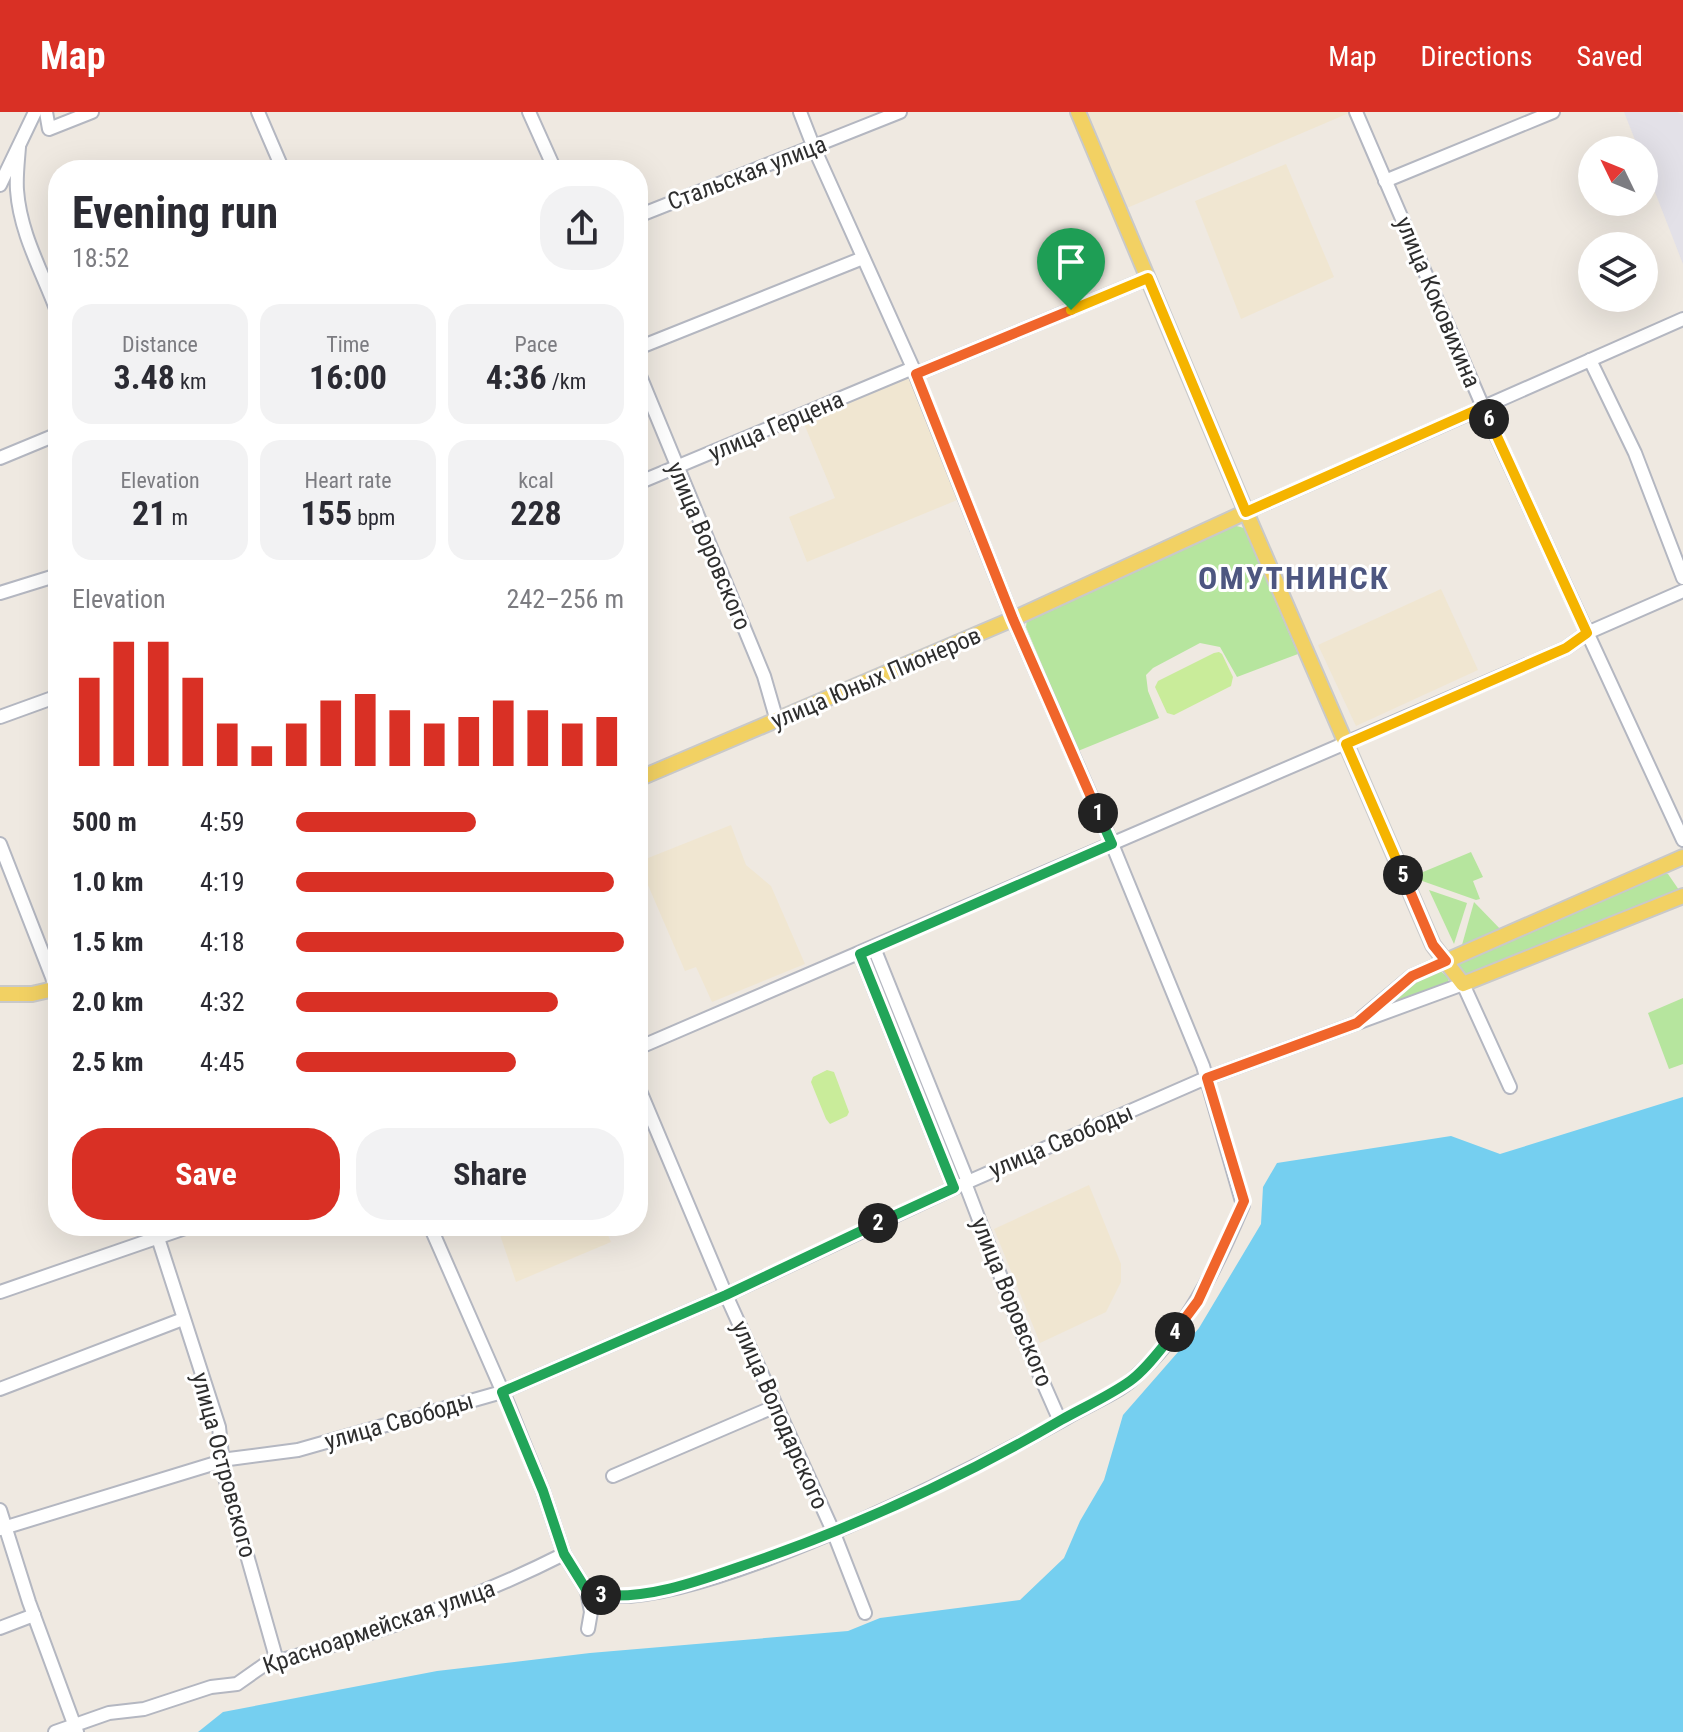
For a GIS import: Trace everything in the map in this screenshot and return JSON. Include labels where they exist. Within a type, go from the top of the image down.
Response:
[{"type":"main road","points":[[1078,112],[1433,945],[1463,984]]},
{"type":"main road","name":"улица Юных Пионеров","points":[[648,775],[1013,619],[1246,512]]},
{"type":"main road","name":"улица Свободы","points":[[1446,961],[1683,857]]},
{"type":"main road","name":"улица Свободы","points":[[1463,984],[1683,896]]},
{"type":"main road","points":[[0,994],[48,993]]},
{"type":"street","points":[[0,185],[35,112]]},
{"type":"street","points":[[46,112],[49,129],[92,112]]},
{"type":"street","points":[[258,112],[279,160]]},
{"type":"street","points":[[529,112],[551,160]]},
{"type":"street","points":[[587,1591],[618,1596],[670,1589],[773,1556],[875,1516],[1060,1421],[1130,1381],[1175,1332],[1198,1301],[1244,1201],[1207,1078],[1112,844],[1013,619],[914,371],[800,112]]},
{"type":"street","name":"Стальская улица","points":[[648,212],[900,112]]},
{"type":"street","name":"улица Коковихина","points":[[1356,112],[1483,407],[1683,840]]},
{"type":"street","points":[[1385,181],[1553,112]]},
{"type":"street","points":[[19,147],[16,188],[21,216],[48,290]]},
{"type":"street","points":[[648,344],[863,258]]},
{"type":"street","name":"улица Герцена","points":[[648,479],[1148,278]]},
{"type":"street","name":"улица Юных Пионеров","points":[[1246,512],[1683,319]]},
{"type":"street","points":[[1590,360],[1635,453],[1683,578]]},
{"type":"street","name":"улица Воровского","points":[[648,396],[764,676],[777,721]]},
{"type":"street","points":[[0,458],[48,438]]},
{"type":"street","points":[[0,593],[48,578]]},
{"type":"street","points":[[648,1044],[1566,648],[1587,633],[1683,591]]},
{"type":"street","points":[[0,717],[48,700]]},
{"type":"street","points":[[0,844],[48,967]]},
{"type":"street","points":[[874,948],[962,1184]]},
{"type":"street","name":"улица Воровского","points":[[860,954],[962,1184],[1060,1421]]},
{"type":"street","name":"улица Свободы","points":[[1357,1023],[1412,976],[1446,961]]},
{"type":"street","points":[[1463,984],[1510,1087]]},
{"type":"street","name":"улица Свободы","points":[[2,1529],[222,1461],[298,1450],[502,1392],[726,1295],[962,1184],[1207,1078],[1463,984]]},
{"type":"street","name":"улица Володарского","points":[[648,1110],[726,1295],[833,1531],[865,1613]]},
{"type":"street","points":[[0,1292],[164,1236]]},
{"type":"street","points":[[434,1236],[543,1491],[564,1554],[587,1591],[591,1612],[588,1629]]},
{"type":"street","name":"улица Островского","points":[[158,1238],[219,1427],[222,1461],[277,1661]]},
{"type":"street","points":[[0,1389],[183,1319]]},
{"type":"street","points":[[613,1476],[776,1406]]},
{"type":"street","points":[[0,1510],[2,1529],[75,1729]]},
{"type":"street","name":"Красноармейская улица","points":[[55,1732],[75,1729],[109,1713],[144,1709],[217,1685],[237,1684],[256,1669],[455,1603],[564,1554]]},
{"type":"street","points":[[0,1628],[34,1615]]},
{"type":"shaded area","points":[[1088,112],[1348,112],[1349,113],[1127,208]]},
{"type":"shaded area","points":[[1624,112],[1677,112],[1683,115],[1683,264],[1658,200],[1658,136],[1633,136]]},
{"type":"shaded area","points":[[1286,164],[1334,277],[1241,319],[1195,201]]},
{"type":"shaded area","points":[[912,374],[962,498],[807,562],[789,517],[835,498],[802,419]]},
{"type":"shaded area","points":[[1441,589],[1478,670],[1356,726],[1318,645]]},
{"type":"shaded area","points":[[731,825],[746,865],[771,886],[805,964],[712,1002],[696,967],[685,971],[648,885],[648,858]]},
{"type":"shaded area","points":[[1089,1185],[1121,1264],[1121,1282],[1106,1312],[1040,1343],[994,1229]]},
{"type":"shaded area","points":[[500,1236],[608,1236],[611,1242],[516,1282]]},
{"type":"green space","points":[[1233,525],[1244,528],[1298,654],[1237,677],[1220,647],[1200,643],[1153,668],[1146,675],[1148,691],[1159,718],[1078,751],[1026,627],[1027,618]]},
{"type":"green space","points":[[1219,652],[1233,677],[1231,686],[1174,715],[1167,713],[1155,687],[1158,681]]},
{"type":"green space","points":[[1471,852],[1483,877],[1473,881],[1480,899],[1411,877]]},
{"type":"green space","points":[[1658,874],[1668,874],[1679,890],[1464,978],[1458,961]]},
{"type":"green space","points":[[1429,890],[1467,903],[1454,944]]},
{"type":"green space","points":[[1474,902],[1504,933],[1460,952]]},
{"type":"green space","points":[[879,968],[956,1159],[948,1162],[872,971]]},
{"type":"green space","points":[[1439,970],[1448,977],[1449,985],[1390,1005],[1390,1001],[1418,979]]},
{"type":"green space","points":[[1683,998],[1683,1064],[1669,1069],[1648,1013]]},
{"type":"green space","points":[[827,1070],[834,1072],[849,1112],[830,1124],[811,1082],[813,1077]]},
{"type":"water","points":[[1683,1097],[1683,1732],[198,1732],[223,1712],[437,1671],[590,1653],[848,1631],[880,1618],[1020,1600],[1064,1558],[1080,1521],[1104,1480],[1123,1415],[1199,1328],[1261,1224],[1263,1187],[1277,1163],[1451,1136],[1500,1154]]},
{"type":"district","name":"ОМУТНИНСК","points":[[1294,578]]},
{"type":"route","points":[[1148,278],[1246,512],[1483,407],[1587,633],[1566,648],[1346,744],[1433,945],[1446,961],[1412,976],[1357,1023],[1207,1078],[1244,1201],[1194,1307],[1139,1373],[1030,1438],[855,1524],[773,1556],[670,1589],[623,1596],[587,1591],[564,1554],[543,1491],[502,1392],[726,1295],[954,1188],[860,954],[1112,844],[1013,619],[916,374],[1071,310],[1148,278]]}]
